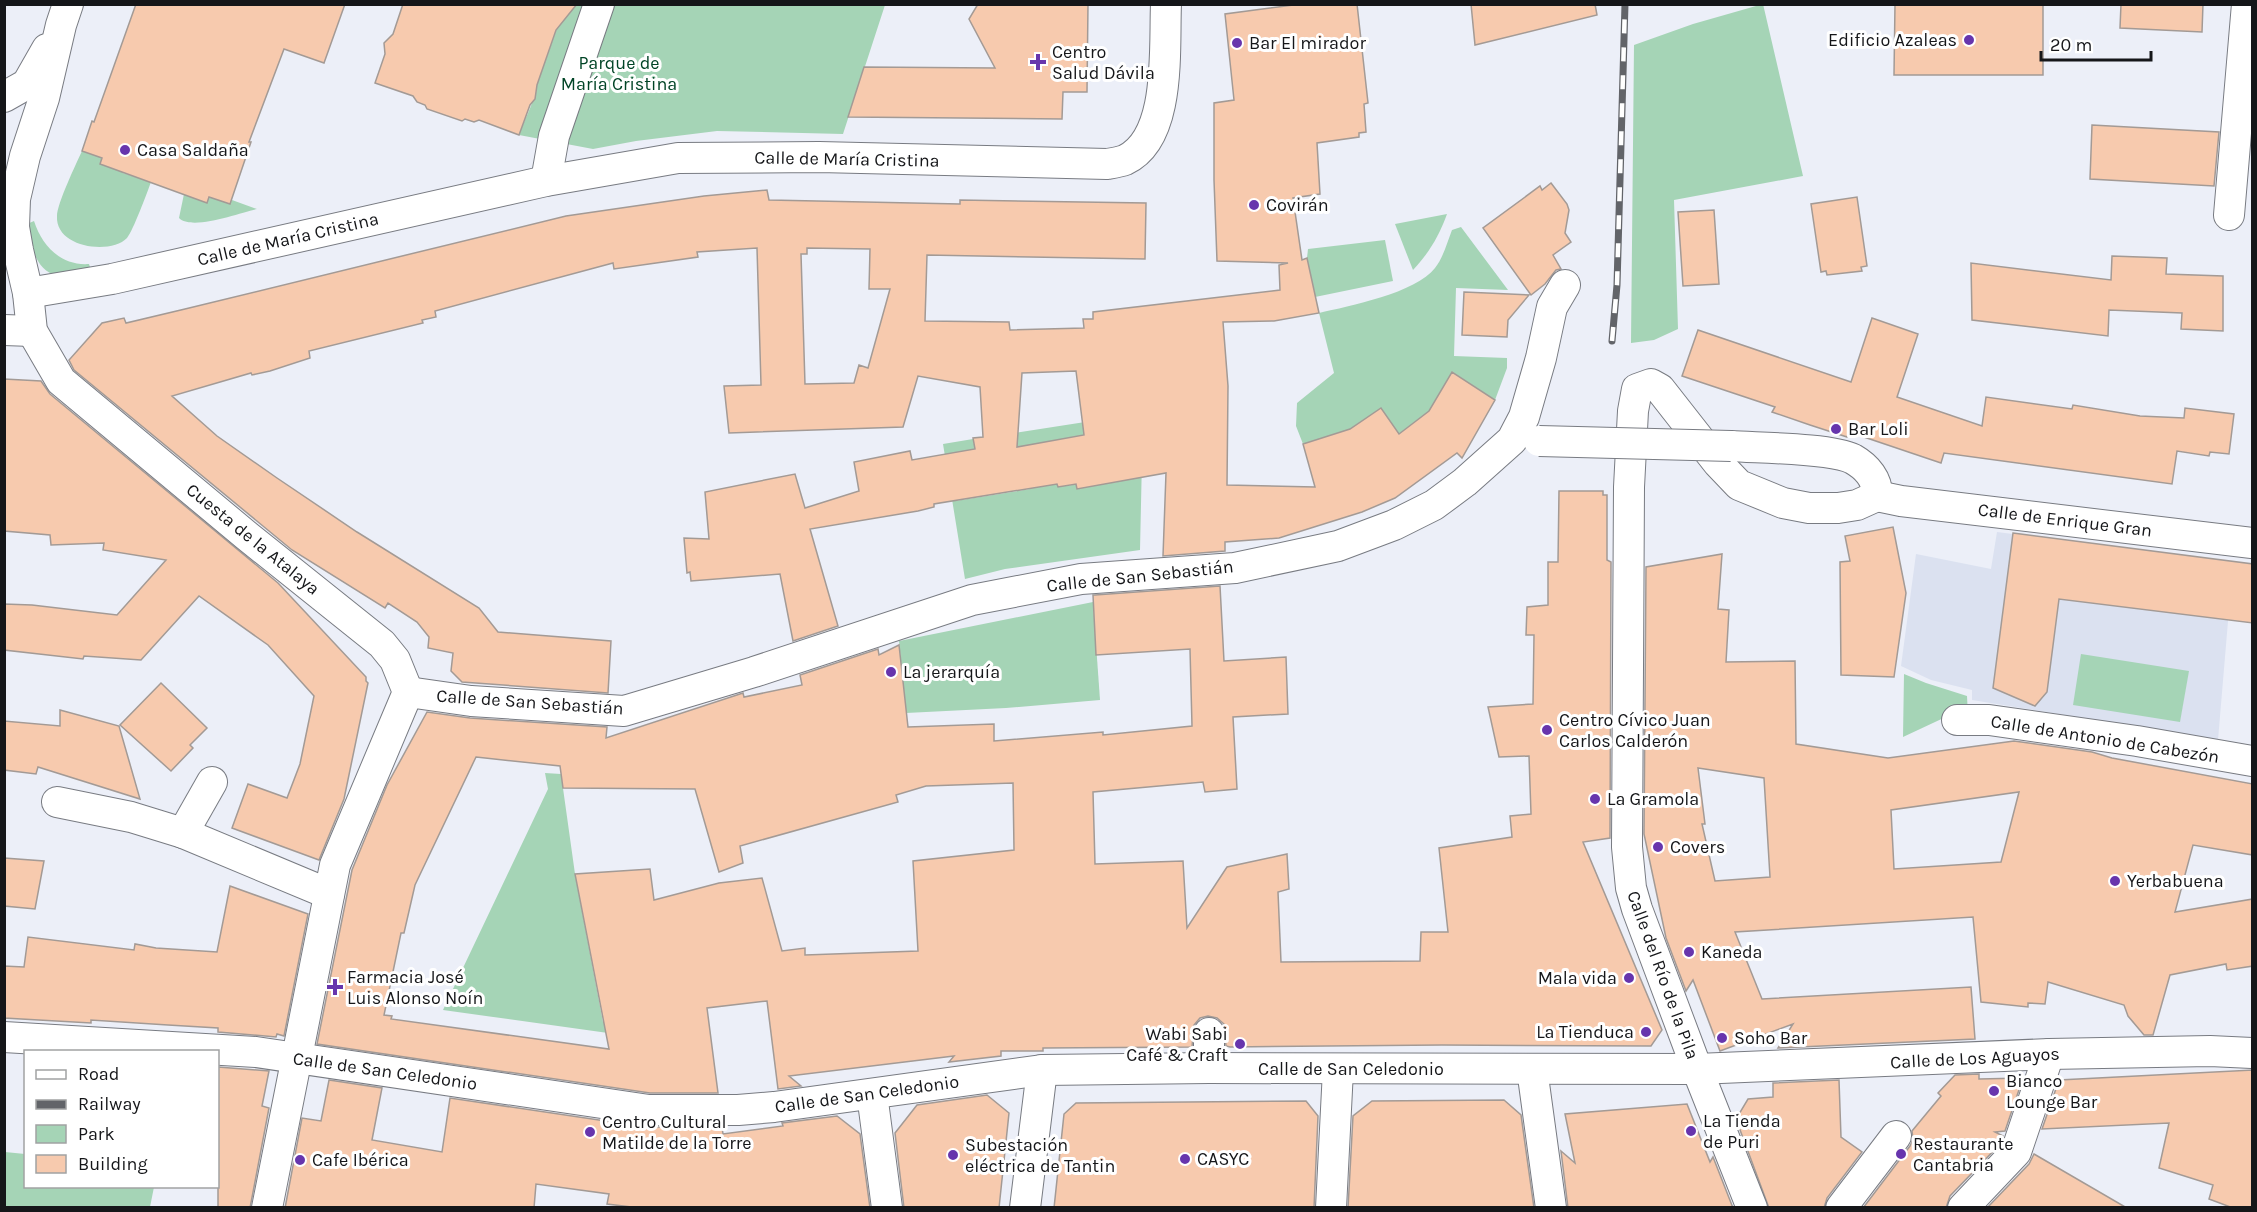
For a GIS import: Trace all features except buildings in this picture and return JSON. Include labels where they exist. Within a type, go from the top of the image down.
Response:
[{"type":"street","points":[[546,181],[554,136],[599,4]]},
{"type":"street","name":"Calle de María Cristina","points":[[28,293],[112,279],[546,181],[678,158],[819,157],[1107,164],[1126,159],[1144,144],[1156,124],[1162,101],[1166,4]]},
{"type":"street","points":[[2229,215],[2247,4]]},
{"type":"street","name":"Cuesta de la Atalaya","points":[[4,97],[27,84],[64,15]]},
{"type":"street","name":"Cuesta de la Atalaya","points":[[64,15],[45,98],[25,156],[15,199],[14,227],[28,293],[18,331],[61,381],[247,536],[382,644],[395,660],[408,692]]},
{"type":"street","name":"Cuesta de la Atalaya","points":[[4,168],[15,199]]},
{"type":"street","name":"Calle de San Sebastián","points":[[408,692],[471,701],[624,711],[753,672],[972,600],[1081,579],[1154,561],[1235,568],[1338,546],[1394,525],[1442,499],[1526,441],[1524,417],[1541,358],[1552,307],[1565,285]]},
{"type":"street","name":"Calle del Río de la Pila","points":[[1752,1208],[1697,1069],[1631,888],[1627,847],[1629,487],[1633,411],[1637,389],[1652,384],[1659,388],[1711,454],[1739,485],[1783,503],[1809,508],[1838,508],[1857,505],[1877,496]]},
{"type":"street","points":[[1526,441],[1731,446],[1832,453],[1853,459],[1870,474],[1878,484],[1877,496]]},
{"type":"street","name":"Calle de Enrique Gran","points":[[1877,496],[1901,501],[2253,543]]},
{"type":"street","points":[[267,1208],[334,865],[408,692]]},
{"type":"street","name":"Calle de Antonio de Cabezón","points":[[1957,720],[1989,720],[2137,741],[2253,761]]},
{"type":"street","points":[[183,833],[212,782]]},
{"type":"street","points":[[57,802],[131,817],[183,833],[329,894]]},
{"type":"street","name":"Calle de San Celedonio","points":[[4,1037],[256,1052],[649,1110],[738,1110],[1042,1070],[1697,1069]]},
{"type":"street","name":"Calle de Los Aguayos","points":[[1697,1069],[2049,1054],[2210,1051],[2253,1053]]},
{"type":"street","points":[[1963,1208],[2016,1152],[2049,1054]]},
{"type":"street","points":[[1532,1069],[1551,1208]]},
{"type":"street","points":[[1025,1208],[1042,1070]]},
{"type":"street","points":[[1331,1208],[1338,1070]]},
{"type":"street","points":[[872,1094],[887,1208]]},
{"type":"street","points":[[1841,1208],[1896,1136]]},
{"type":"shaded area","points":[[1997,532],[2233,562],[2218,740],[1972,700],[1972,690],[1931,680],[1901,666],[1916,554],[1991,569]]},
{"type":"green space","points":[[1763,4],[1803,176],[1674,200],[1678,329],[1654,340],[1631,343],[1634,45],[1693,24]]},
{"type":"green space","name":"Parque de María Cristina","points":[[565,5],[885,5],[843,134],[717,131],[593,149],[519,135]]},
{"type":"green space","points":[[82,151],[102,158],[100,164],[111,168],[113,162],[123,173],[151,182],[130,234],[119,243],[97,247],[85,245],[74,242],[59,227],[57,216],[60,203]]},
{"type":"green space","points":[[184,194],[207,202],[210,197],[230,203],[232,200],[257,209],[205,222],[185,222],[179,218]]},
{"type":"green space","points":[[1447,214],[1433,244],[1413,270],[1395,224]]},
{"type":"green space","points":[[34,221],[42,239],[54,253],[70,262],[89,264],[92,273],[58,276],[44,268],[35,255],[28,232],[27,224]]},
{"type":"green space","points":[[1461,227],[1508,290],[1456,288],[1454,356],[1507,358],[1507,368],[1495,400],[1452,372],[1429,411],[1399,434],[1381,408],[1350,429],[1303,444],[1296,426],[1297,403],[1334,373],[1319,313],[1381,297],[1413,285],[1435,268],[1443,255],[1452,230]]},
{"type":"green space","points":[[1385,240],[1393,281],[1315,297],[1307,258],[1308,249]]},
{"type":"green space","points":[[1143,413],[1140,550],[1005,569],[965,579],[943,444],[973,439],[977,459],[949,463],[955,501],[1030,489],[1024,451],[998,455],[995,436]],"holes":[[[1090,434],[1118,477],[1118,482],[1058,486],[1051,441]]]},
{"type":"green space","points":[[1093,602],[1100,700],[906,713],[899,641]]},
{"type":"green space","points":[[2081,654],[2189,671],[2180,722],[2073,705]]},
{"type":"green space","points":[[1904,674],[1967,696],[1968,716],[1950,715],[1903,737]]},
{"type":"green space","points":[[545,773],[561,774],[575,874],[603,1022],[608,1022],[608,1033],[443,1010],[548,789]]},
{"type":"green space","points":[[5,1152],[24,1154],[24,1188],[154,1188],[150,1207],[5,1207]]},
{"type":"railway","points":[[1612,341],[1617,285],[1625,4]]},
{"type":"place","name":"Edificio Azaleas","points":[[1969,40]]},
{"type":"place","name":"Bar El mirador","points":[[1237,43]]},
{"type":"place","name":"Centro Salud Dávila","points":[[1038,62]]},
{"type":"place","name":"Casa Saldaña","points":[[125,150]]},
{"type":"place","name":"Covirán","points":[[1254,205]]},
{"type":"place","name":"Bar Loli","points":[[1836,429]]},
{"type":"place","name":"La jerarquía","points":[[891,672]]},
{"type":"place","name":"Centro Cívico Juan Carlos Calderón","points":[[1547,730]]},
{"type":"place","name":"La Gramola","points":[[1595,799]]},
{"type":"place","name":"Covers","points":[[1658,847]]},
{"type":"place","name":"Yerbabuena","points":[[2115,881]]},
{"type":"place","name":"Kaneda","points":[[1689,952]]},
{"type":"place","name":"Mala vida","points":[[1629,978]]},
{"type":"place","name":"Farmacia José Luis Alonso Noín","points":[[335,987]]},
{"type":"place","name":"La Tienduca","points":[[1646,1032]]},
{"type":"place","name":"Soho Bar","points":[[1722,1038]]},
{"type":"place","name":"Wabi Sabi Café & Craft","points":[[1240,1044]]},
{"type":"place","name":"Bianco Lounge Bar","points":[[1994,1091]]},
{"type":"place","name":"La Tienda de Puri","points":[[1691,1131]]},
{"type":"place","name":"Centro Cultural Matilde de la Torre","points":[[590,1132]]},
{"type":"place","name":"Restaurante Cantabria","points":[[1901,1154]]},
{"type":"place","name":"Subestación eléctrica de Tantin","points":[[953,1155]]},
{"type":"place","name":"CASYC","points":[[1185,1159]]},
{"type":"place","name":"Cafe Ibérica","points":[[300,1160]]}]
